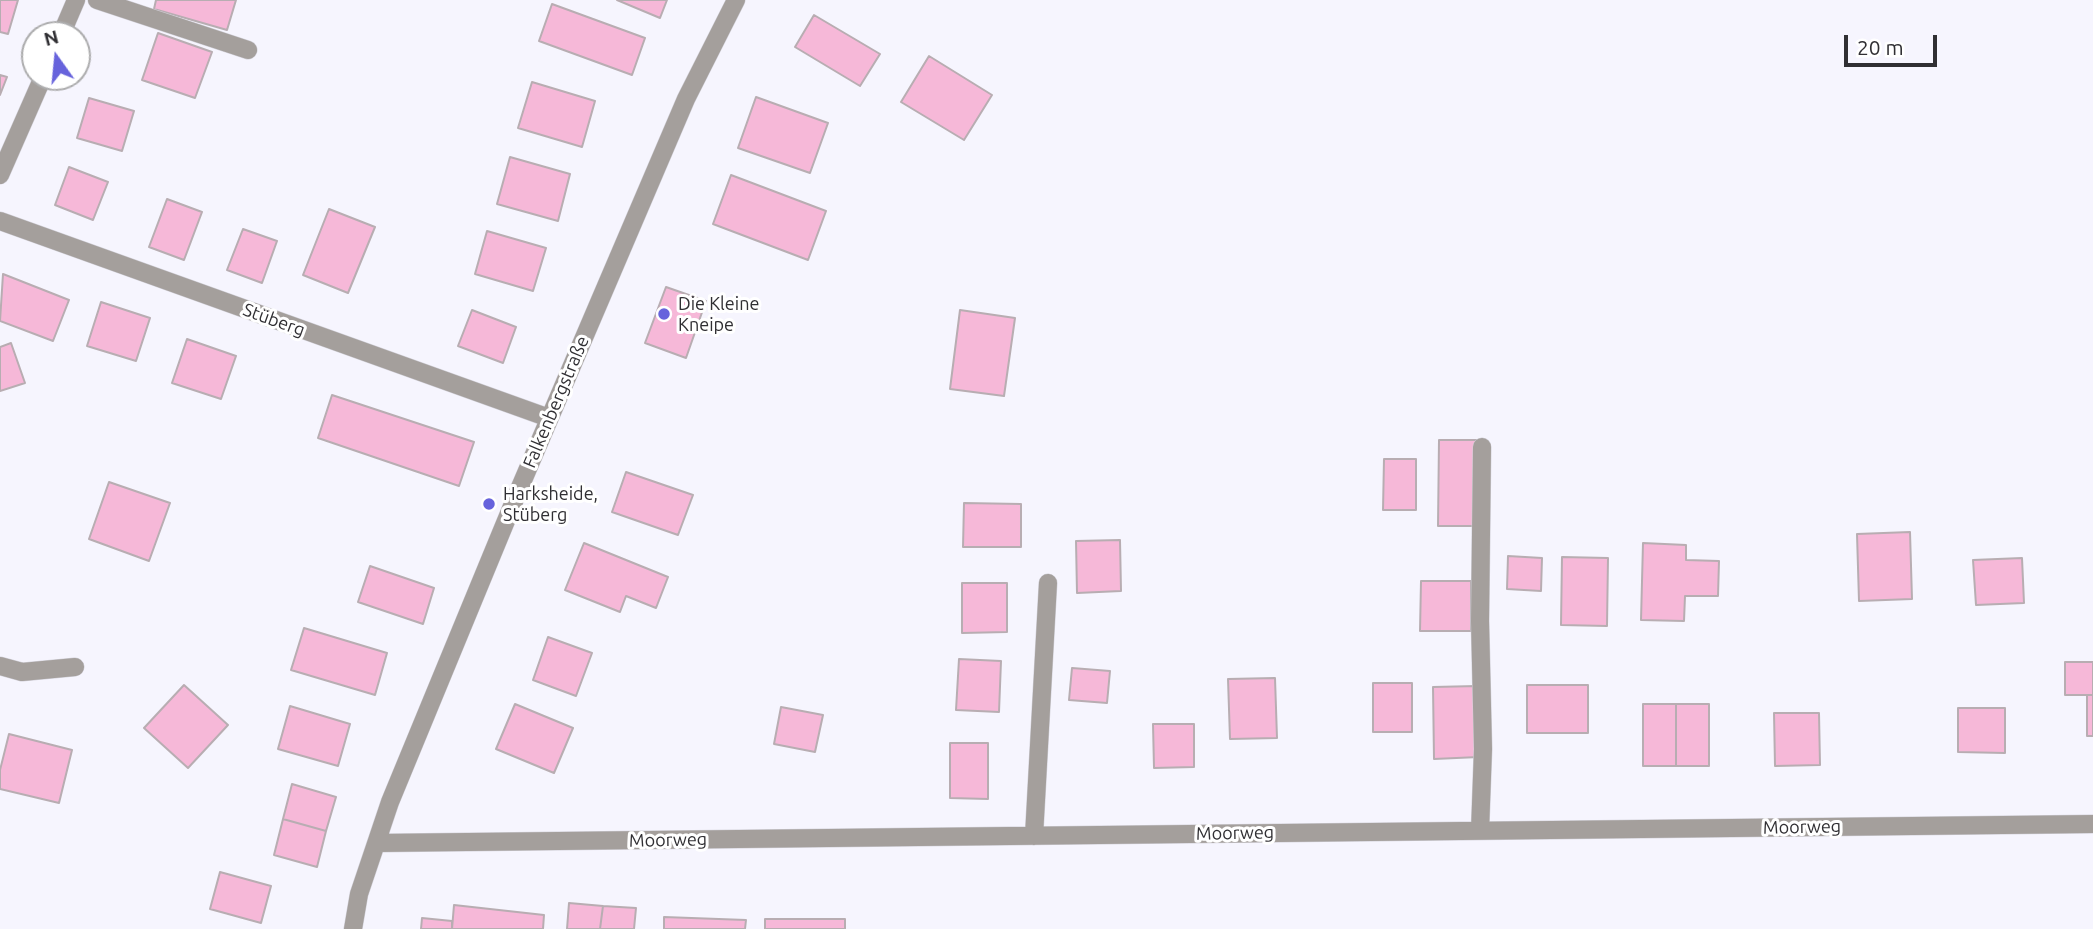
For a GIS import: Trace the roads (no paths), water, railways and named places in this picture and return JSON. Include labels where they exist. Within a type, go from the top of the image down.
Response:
[{"type":"street","points":[[67,21],[76,0]]},
{"type":"street","points":[[97,0],[248,50]]},
{"type":"street","name":"Falkenbergstraße","points":[[352,929],[359,894],[390,802],[549,418],[686,99],[736,0]]},
{"type":"street","points":[[0,175],[37,91]]},
{"type":"street","name":"Stüberg","points":[[0,221],[549,418]]},
{"type":"street","points":[[1480,831],[1483,749],[1480,621],[1482,447]]},
{"type":"street","points":[[1034,836],[1048,583]]},
{"type":"street","points":[[0,666],[22,672],[75,667]]},
{"type":"street","name":"Moorweg","points":[[377,843],[2093,824]]},
{"type":"place","name":"Die Kleine Kneipe","points":[[664,314]]},
{"type":"place","name":"Harksheide, Stüberg","points":[[489,504]]}]
